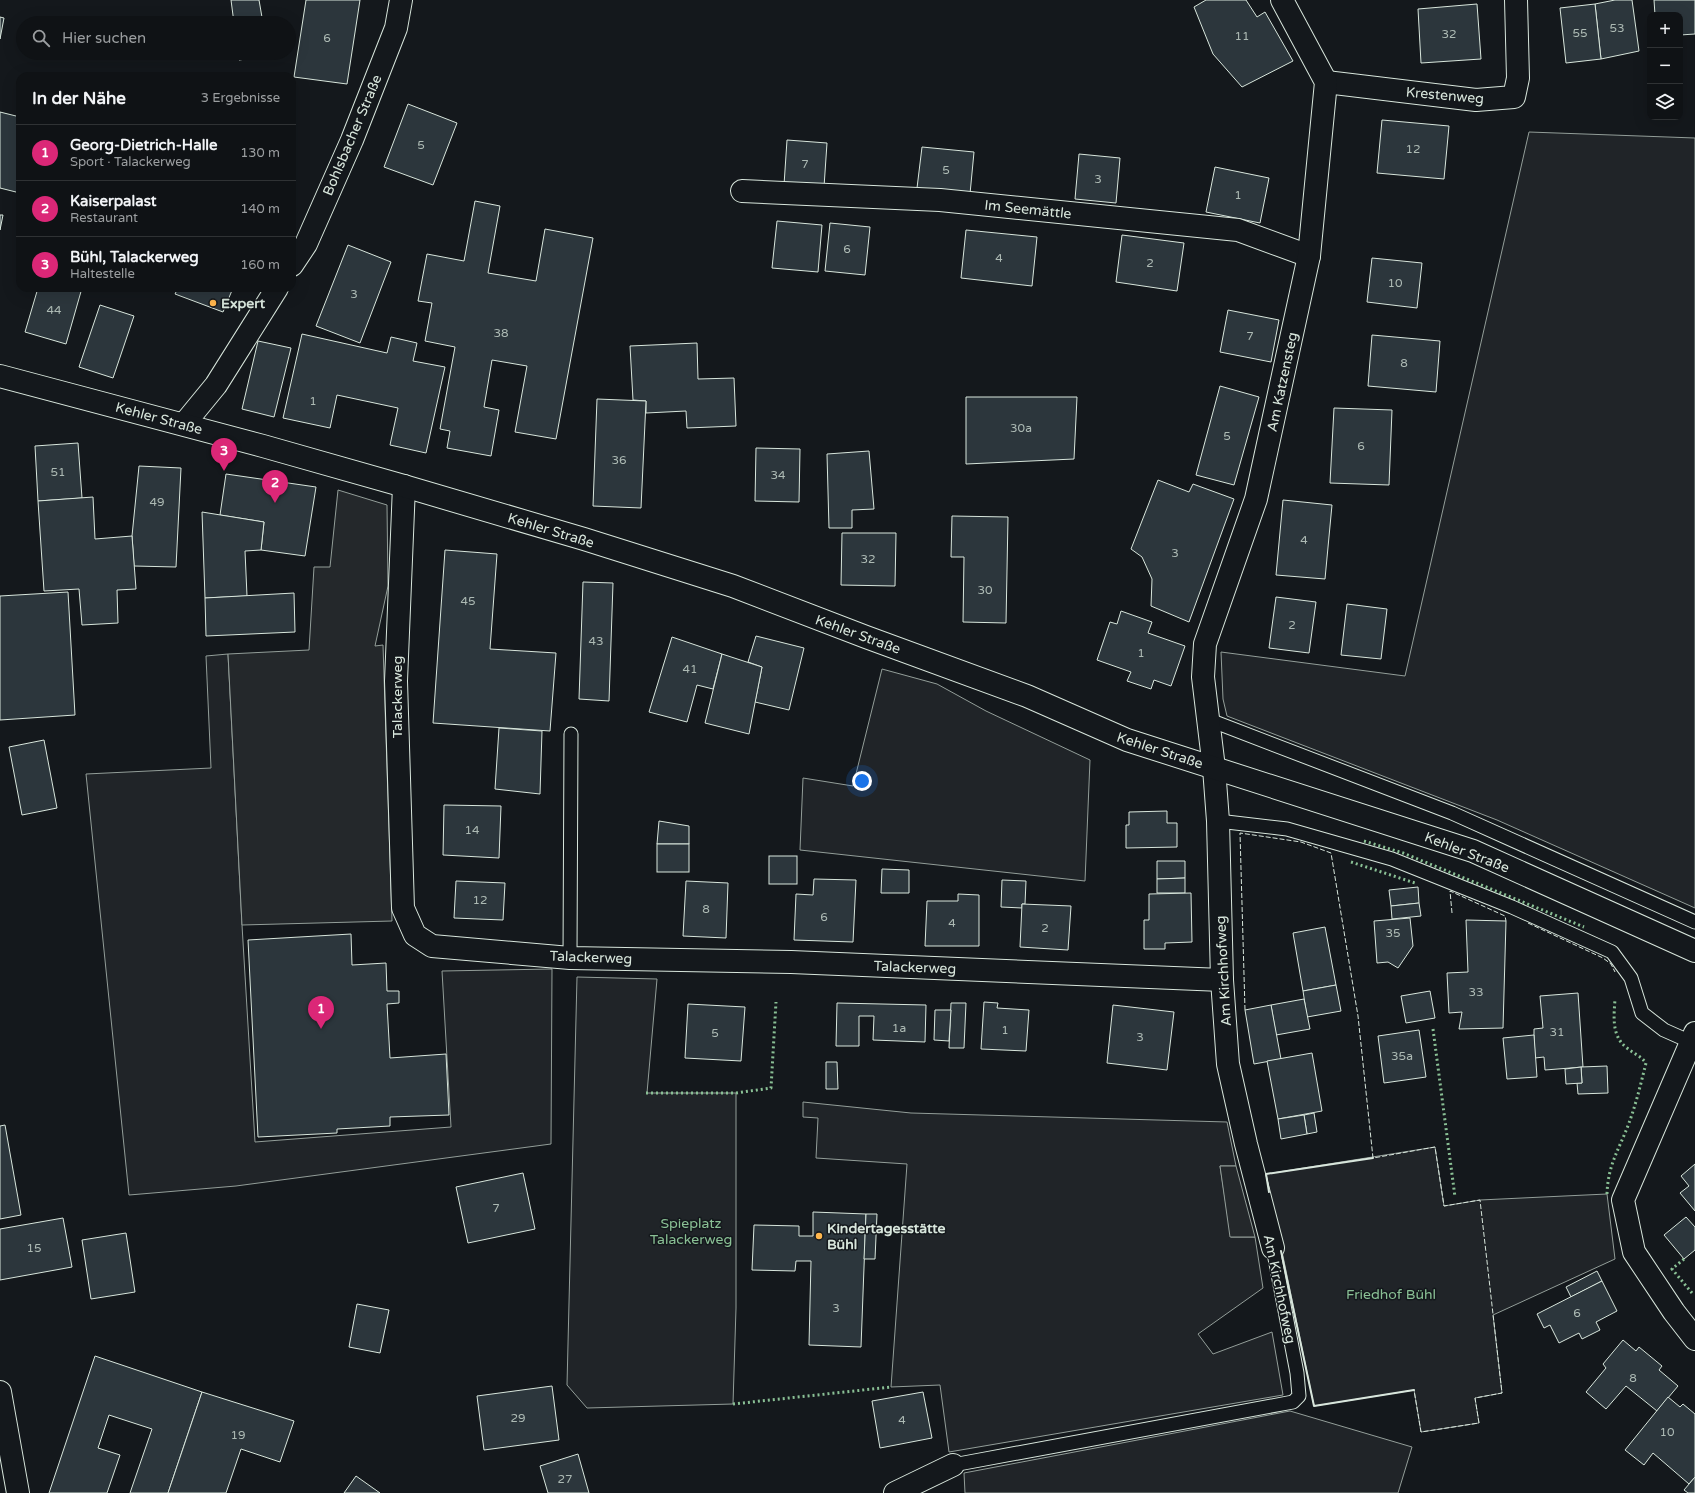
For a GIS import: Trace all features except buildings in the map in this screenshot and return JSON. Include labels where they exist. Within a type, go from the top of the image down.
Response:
[{"type":"street","name":"Bohlsbacher Straße","points":[[296,259],[306,244],[352,140],[396,28],[401,0]]},
{"type":"street","points":[[1282,0],[1326,82]]},
{"type":"street","name":"Krestenweg","points":[[1326,82],[1476,100],[1514,97],[1518,78],[1516,0]]},
{"type":"street","name":"Am Katzensteg","points":[[1214,768],[1203,677],[1205,644],[1256,499],[1309,256],[1326,82]]},
{"type":"street","name":"Im Seemättle","points":[[742,191],[940,200],[1238,230],[1309,256]]},
{"type":"street","points":[[184,424],[216,384],[275,292]]},
{"type":"street","name":"Kehler Straße","points":[[0,376],[184,424],[404,486],[584,539],[733,586],[1027,696],[1128,740],[1474,851],[1695,951]]},
{"type":"street","name":"Talackerweg","points":[[404,486],[396,681],[403,908],[415,935],[432,946],[570,958],[791,962],[1222,980]]},
{"type":"street","name":"Am Kirchhofweg","points":[[1214,768],[1218,821],[1222,980],[1228,1064],[1246,1144],[1273,1248]]},
{"type":"street","points":[[1694,1040],[1623,1200],[1634,1252],[1674,1312],[1695,1339]]},
{"type":"street","points":[[0,1392],[18,1493]]},
{"type":"street","name":"Am Kirchhofweg","points":[[895,1493],[953,1465]]},
{"type":"lane","points":[[1207,719],[1452,813],[1695,922]]},
{"type":"lane","points":[[570,958],[572,734]]},
{"type":"lane","points":[[1218,821],[1287,829],[1392,859],[1512,907],[1612,952],[1631,978],[1642,1013],[1664,1030],[1694,1040]]},
{"type":"lane","name":"Am Kirchhofweg","points":[[953,1465],[1293,1402],[1299,1396],[1297,1373],[1273,1248]]},
{"type":"green space","points":[[1529,132],[1695,138],[1695,908],[1497,820],[1227,716],[1223,699],[1221,652],[1405,676]]},
{"type":"green space","points":[[228,654],[255,1142],[451,1127],[442,971],[552,969],[551,1144],[236,1186],[129,1195],[86,774],[211,768],[206,656]]},
{"type":"green space","points":[[882,669],[937,684],[986,711],[1090,760],[1085,881],[800,850],[803,778],[853,786]]},
{"type":"green space","name":"Spieplatz Talackerweg","points":[[577,977],[657,979],[647,1093],[736,1093],[736,1308],[733,1404],[587,1408],[567,1385]]},
{"type":"green space","points":[[803,1102],[911,1113],[1227,1122],[1236,1166],[1220,1166],[1231,1237],[1255,1237],[1263,1288],[1198,1334],[1213,1354],[1272,1332],[1283,1395],[949,1452],[940,1385],[891,1387],[907,1164],[816,1158],[818,1118],[803,1117]]},
{"type":"green space","name":"Friedhof Bühl","points":[[1435,1147],[1444,1206],[1480,1200],[1607,1194],[1615,1259],[1493,1315],[1502,1393],[1475,1398],[1479,1423],[1421,1432],[1414,1390],[1314,1406],[1266,1174]]},
{"type":"green space","points":[[1290,1411],[1412,1447],[1398,1493],[965,1493],[964,1473]]},
{"type":"shaded area","points":[[338,490],[387,505],[388,586],[375,646],[383,645],[392,921],[242,925],[228,654],[309,650],[314,567],[330,567]]},
{"type":"shaded area","points":[[1220,1166],[1236,1166],[1255,1237],[1230,1237]]},
{"type":"hedge","points":[[1364,841],[1403,853],[1584,927]]},
{"type":"hedge","points":[[1351,862],[1415,883]]},
{"type":"hedge","points":[[1607,1194],[1609,1174],[1632,1116],[1646,1063],[1627,1048],[1618,1038],[1615,1025],[1615,999]]},
{"type":"hedge","points":[[646,1093],[736,1093],[771,1088],[776,1002]]},
{"type":"hedge","points":[[1433,1029],[1455,1197]]},
{"type":"hedge","points":[[1684,1259],[1672,1269],[1692,1293]]},
{"type":"hedge","points":[[733,1404],[891,1387]]},
{"type":"fence","points":[[1245,1010],[1240,833],[1301,842],[1331,853],[1358,1016],[1373,1158],[1435,1147],[1444,1206],[1480,1200],[1502,1393],[1475,1398],[1479,1423],[1421,1432],[1414,1390]]},
{"type":"fence","points":[[1452,913],[1450,891],[1505,916],[1506,921]]},
{"type":"fence","points":[[1528,923],[1603,958],[1611,964],[1615,972]]},
{"type":"wall","points":[[1269,1192],[1266,1174],[1373,1158]]},
{"type":"wall","points":[[1281,1251],[1314,1406],[1414,1390]]},
{"type":"place","name":"Expert","points":[[213,303]]},
{"type":"place","name":"Bühl, Talackerweg","points":[[224,471]]},
{"type":"place","name":"Kaiserpalast","points":[[275,503]]},
{"type":"place","name":"Georg-Dietrich-Halle","points":[[321,1029]]},
{"type":"place","name":"Kindertagesstätte Bühl","points":[[819,1236]]}]
